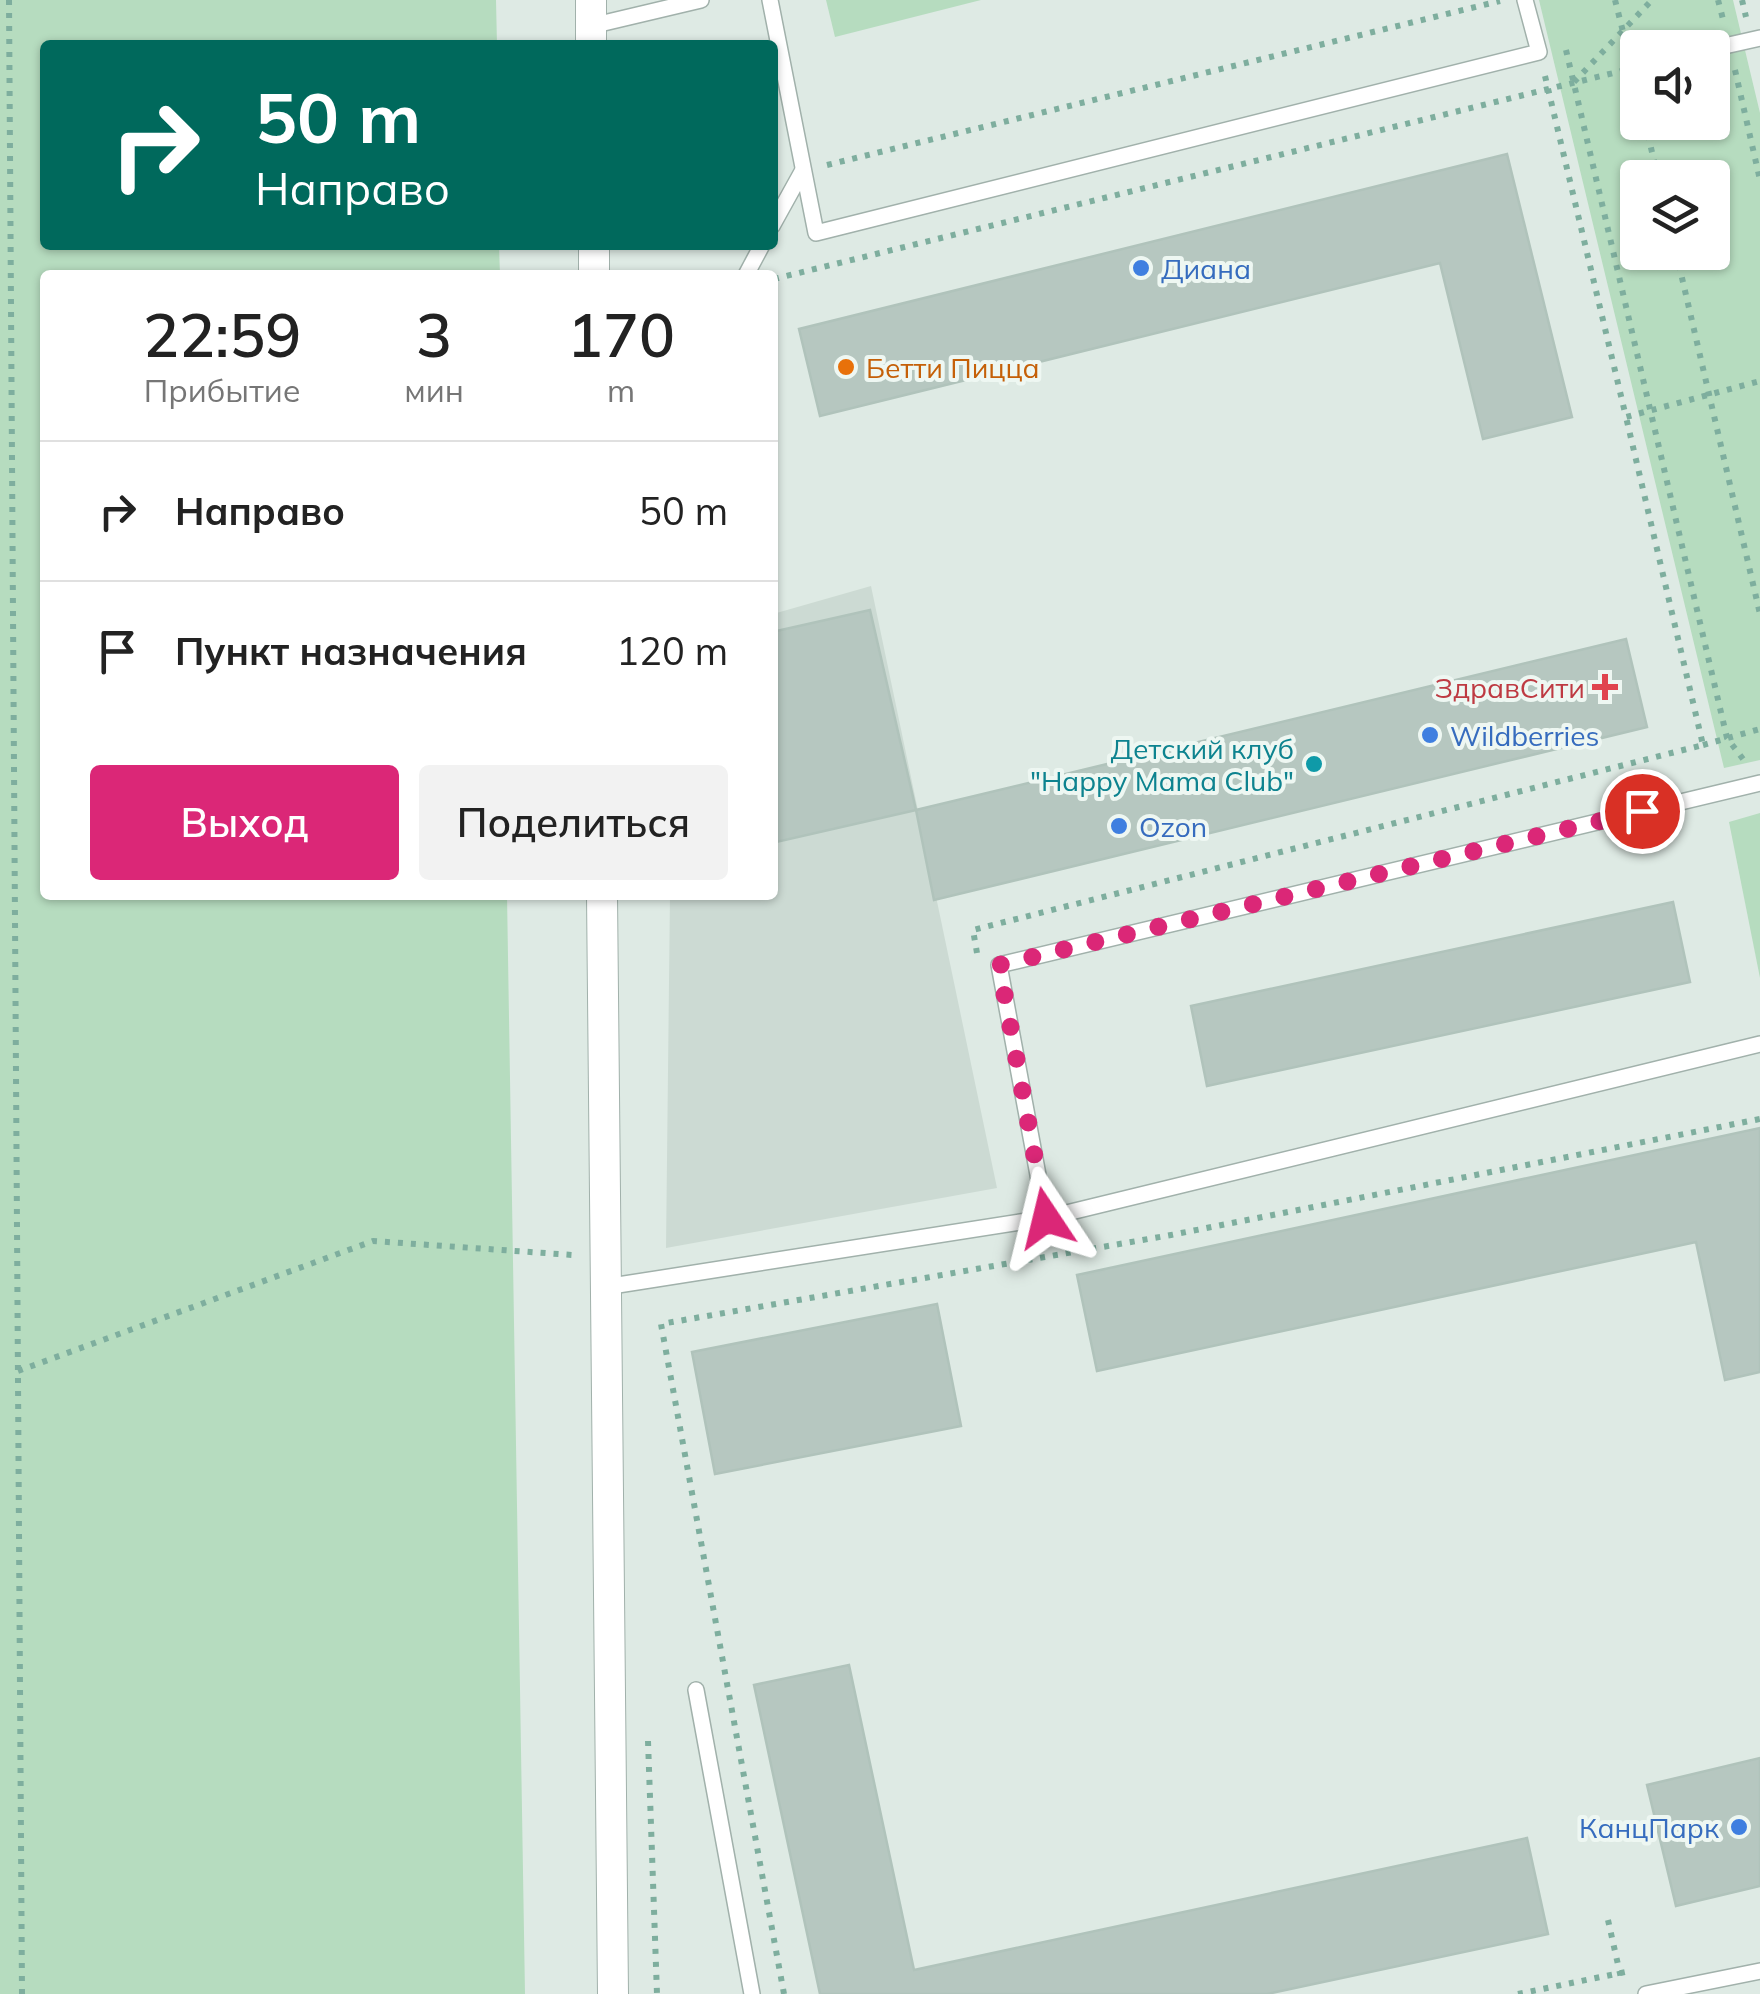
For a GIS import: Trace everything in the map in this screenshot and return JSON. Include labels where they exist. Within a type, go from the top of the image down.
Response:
[{"type":"street","points":[[602,900],[613,1994]]},
{"type":"lane","points":[[591,24],[701,0]]},
{"type":"lane","points":[[770,0],[778,40]]},
{"type":"lane","points":[[778,41],[816,233],[1539,52],[1525,0]]},
{"type":"lane","points":[[1730,45],[1760,38]]},
{"type":"lane","points":[[778,215],[803,170]]},
{"type":"lane","points":[[1046,1218],[999,965],[1760,783]]},
{"type":"lane","points":[[606,1287],[1046,1218],[1760,1044]]},
{"type":"lane","points":[[696,1690],[752,1994]]},
{"type":"lane","points":[[1646,1994],[1760,1971]]},
{"type":"path","points":[[9,0],[22,1994]]},
{"type":"path","points":[[803,170],[1506,0]]},
{"type":"path","points":[[1615,0],[1622,30]]},
{"type":"path","points":[[1623,30],[1652,0]]},
{"type":"path","points":[[1718,0],[1725,30]]},
{"type":"path","points":[[1562,33],[1727,738]]},
{"type":"path","points":[[1573,83],[1620,33]]},
{"type":"path","points":[[1730,49],[1760,180]]},
{"type":"path","points":[[1539,52],[1703,744]]},
{"type":"path","points":[[778,278],[1620,72]]},
{"type":"path","points":[[1680,270],[1760,614]]},
{"type":"path","points":[[1626,417],[1760,381]]},
{"type":"path","points":[[980,969],[973,930],[1760,729]]},
{"type":"path","points":[[784,1994],[661,1324],[1172,1235],[1760,1119]]},
{"type":"path","points":[[18,1371],[373,1242],[582,1256]]},
{"type":"path","points":[[1608,1920],[1622,1984]]},
{"type":"shaded area","points":[[871,586],[997,1188],[666,1248],[670,900],[778,900],[778,613]]},
{"type":"green space","points":[[0,0],[496,0],[497,40],[40,40],[40,250],[499,250],[500,270],[40,270],[40,900],[507,900],[525,1994],[0,1994]]},
{"type":"green space","points":[[826,0],[981,0],[835,37]]},
{"type":"green space","points":[[1539,0],[1733,0],[1760,113],[1760,760],[1724,768]]},
{"type":"green space","points":[[1760,813],[1760,978],[1729,822]]},
{"type":"building","points":[[1507,154],[1572,417],[1483,439],[1440,263],[820,416],[799,329]]},
{"type":"building","points":[[870,610],[916,810],[778,842],[778,631]]},
{"type":"building","points":[[1626,639],[1647,727],[934,900],[916,810]]},
{"type":"building","points":[[1673,902],[1690,982],[1207,1086],[1191,1006]]},
{"type":"building","points":[[1760,1128],[1760,1372],[1725,1380],[1696,1242],[1097,1371],[1077,1275]]},
{"type":"building","points":[[937,1304],[961,1426],[715,1474],[692,1352]]},
{"type":"building","points":[[849,1665],[914,1970],[1527,1838],[1548,1934],[1267,1994],[820,1994],[754,1685]]},
{"type":"building","points":[[1760,1758],[1760,1886],[1676,1906],[1647,1785]]},
{"type":"place","name":"Диана","points":[[1141,268]]},
{"type":"place","name":"Бетти Пицца","points":[[846,367]]},
{"type":"place","name":"ЗдравСити","points":[[1605,687]]},
{"type":"place","name":"Wildberries","points":[[1430,735]]},
{"type":"place","name":"Детский клуб \"Happy Mama Club\"","points":[[1314,764]]},
{"type":"place","name":"Ozon","points":[[1119,826]]},
{"type":"place","name":"КанцПарк","points":[[1739,1827]]},
{"type":"route","points":[[1046,1218],[999,965],[1642,811]]}]
